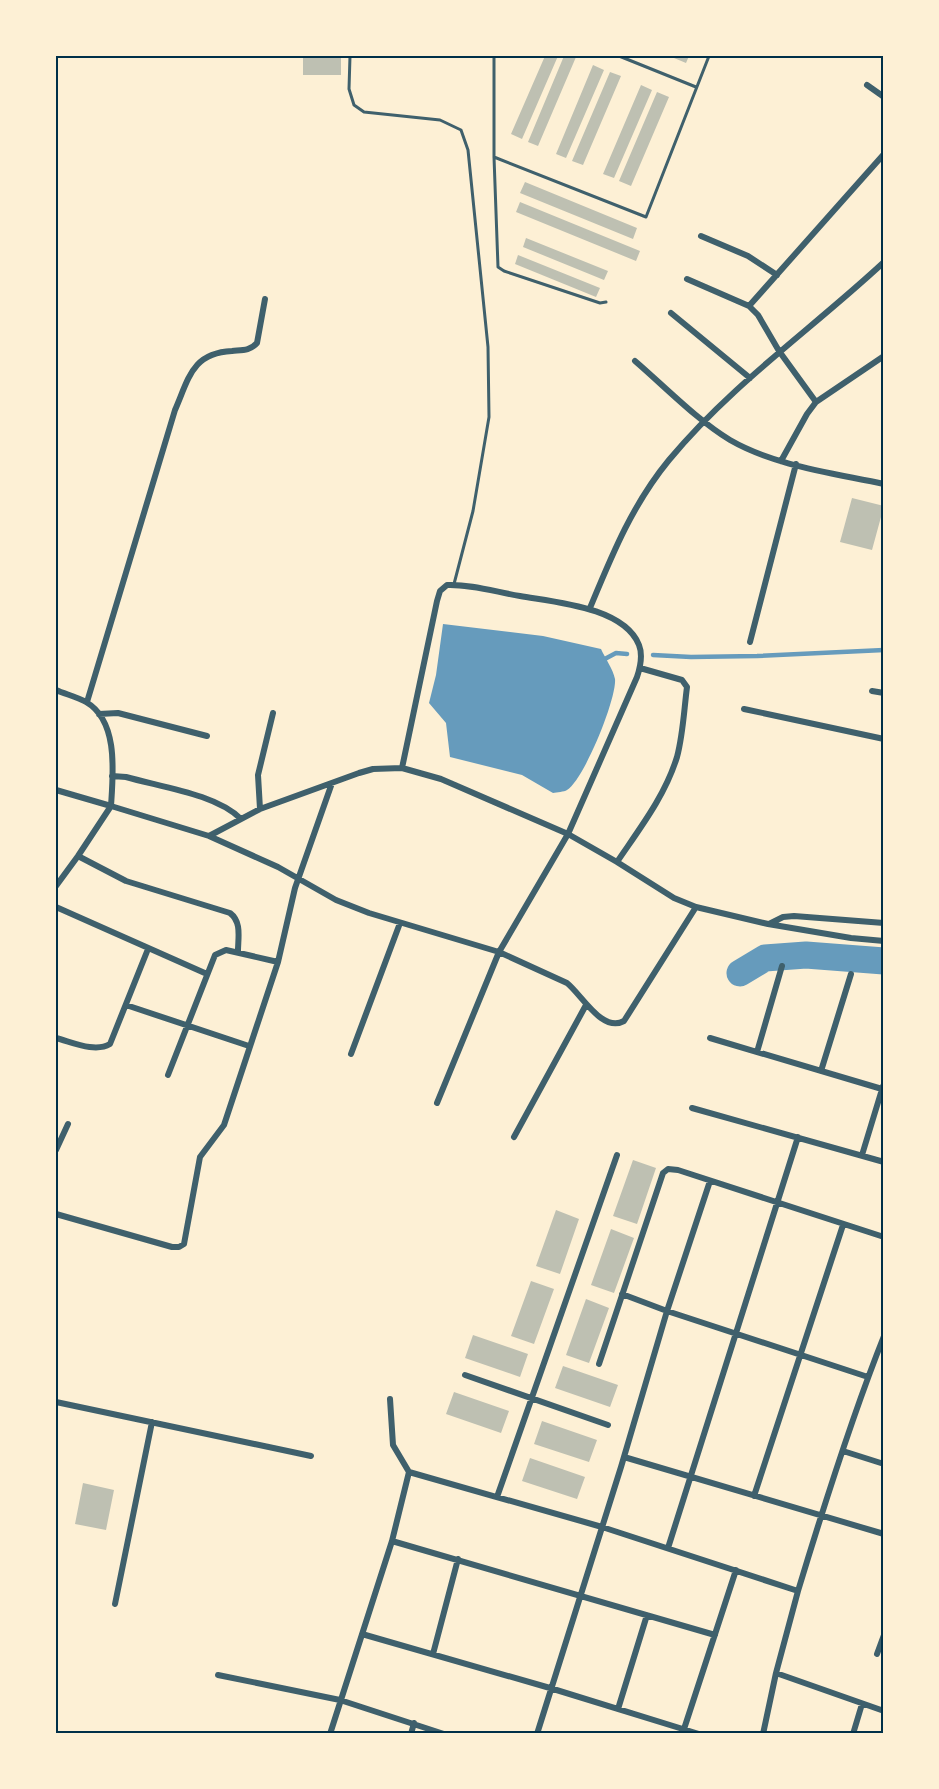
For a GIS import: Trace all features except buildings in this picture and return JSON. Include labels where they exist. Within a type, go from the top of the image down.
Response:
[{"type":"street","points":[[867,85],[884,97]]},
{"type":"street","points":[[749,306],[884,154]]},
{"type":"street","points":[[700,236],[748,256],[777,275]]},
{"type":"street","points":[[590,608],[618,540],[645,493],[669,461],[705,421],[779,351],[824,316],[884,262]]},
{"type":"street","points":[[687,279],[749,306],[758,315],[779,351],[816,402]]},
{"type":"street","points":[[87,702],[175,410],[185,386],[195,366],[211,353],[246,350],[257,343],[265,299]]},
{"type":"street","points":[[671,314],[750,378]]},
{"type":"street","points":[[781,461],[816,402],[884,356]]},
{"type":"street","points":[[635,361],[732,441],[781,461],[884,484]]},
{"type":"street","points":[[750,642],[796,464]]},
{"type":"street","points":[[402,768],[440,591],[447,585],[590,608],[612,618],[630,633],[640,646],[640,668],[568,834],[499,952],[437,1103]]},
{"type":"street","points":[[617,862],[668,782],[677,755],[687,687],[682,680],[640,668]]},
{"type":"street","points":[[56,690],[87,702],[104,720],[109,738],[112,776],[111,806],[56,886]]},
{"type":"street","points":[[872,691],[884,693]]},
{"type":"street","points":[[744,709],[884,739]]},
{"type":"street","points":[[260,808],[258,775],[273,713]]},
{"type":"street","points":[[99,714],[118,714],[207,736]]},
{"type":"street","points":[[209,836],[260,808],[373,769],[402,768],[441,779],[568,834],[674,898],[696,907],[768,924],[851,938],[884,940]]},
{"type":"street","points":[[112,776],[126,777],[215,801],[241,819]]},
{"type":"street","points":[[56,1214],[172,1247],[184,1244],[200,1158],[224,1125],[278,962],[298,879],[332,783]]},
{"type":"street","points":[[56,790],[209,836],[278,867],[336,900],[400,923],[499,952],[567,983],[586,1005],[612,1024],[624,1021],[696,907]]},
{"type":"street","points":[[78,856],[126,881],[230,913],[236,918],[238,925],[238,951]]},
{"type":"street","points":[[56,907],[148,950],[207,974]]},
{"type":"street","points":[[768,924],[783,917],[794,916],[883,922]]},
{"type":"street","points":[[351,1054],[400,923]]},
{"type":"street","points":[[56,1038],[102,1048],[110,1044],[148,950]]},
{"type":"street","points":[[168,1075],[215,955],[226,950],[238,951],[278,962]]},
{"type":"street","points":[[757,1052],[782,966]]},
{"type":"street","points":[[820,1071],[851,975]]},
{"type":"street","points":[[126,1005],[249,1046]]},
{"type":"street","points":[[513,1137],[586,1005]]},
{"type":"street","points":[[710,1038],[883,1087],[862,1155]]},
{"type":"street","points":[[693,1108],[884,1162]]},
{"type":"street","points":[[56,1150],[68,1124]]},
{"type":"street","points":[[668,1548],[798,1137]]},
{"type":"street","points":[[497,1497],[618,1155]]},
{"type":"street","points":[[599,1364],[663,1173],[668,1169],[710,1180],[884,1237]]},
{"type":"street","points":[[537,1734],[710,1180]]},
{"type":"street","points":[[754,1496],[843,1225]]},
{"type":"street","points":[[622,1294],[800,1356],[868,1377]]},
{"type":"street","points":[[763,1734],[776,1673],[798,1591],[821,1516],[884,1336]]},
{"type":"street","points":[[465,1375],[608,1425]]},
{"type":"street","points":[[390,1399],[393,1445],[409,1472],[602,1527],[798,1591]]},
{"type":"street","points":[[56,1402],[311,1456]]},
{"type":"street","points":[[115,1604],[152,1422]]},
{"type":"street","points":[[843,1451],[884,1464]]},
{"type":"street","points":[[624,1457],[884,1534]]},
{"type":"street","points":[[330,1734],[392,1541],[409,1472]]},
{"type":"street","points":[[392,1541],[715,1635]]},
{"type":"street","points":[[433,1654],[458,1559]]},
{"type":"street","points":[[684,1729],[736,1570]]},
{"type":"street","points":[[618,1709],[647,1615]]},
{"type":"street","points":[[362,1634],[699,1734]]},
{"type":"street","points":[[878,1654],[884,1635]]},
{"type":"street","points":[[776,1673],[884,1711]]},
{"type":"street","points":[[218,1675],[340,1700],[444,1734]]},
{"type":"street","points":[[853,1734],[862,1704]]},
{"type":"street","points":[[411,1734],[414,1724]]},
{"type":"lane","points":[[350,56],[350,89],[354,105],[364,112],[440,120],[461,130],[468,150],[488,347],[489,417],[473,511],[454,585]]},
{"type":"lane","points":[[494,56],[494,157],[498,267],[600,303],[606,302]]},
{"type":"lane","points":[[619,56],[696,87]]},
{"type":"lane","points":[[494,157],[646,217],[709,56]]},
{"type":"water","points":[[443,624],[543,636],[601,649],[615,679],[611,703],[582,771],[567,790],[553,793],[522,775],[450,757],[446,723],[429,703],[436,675]]},
{"type":"waterway","points":[[653,655],[757,656],[884,650]]},
{"type":"waterway","points":[[601,661],[616,653],[627,654]]},
{"type":"waterway","points":[[740,973],[765,958],[806,955],[884,961]]}]
